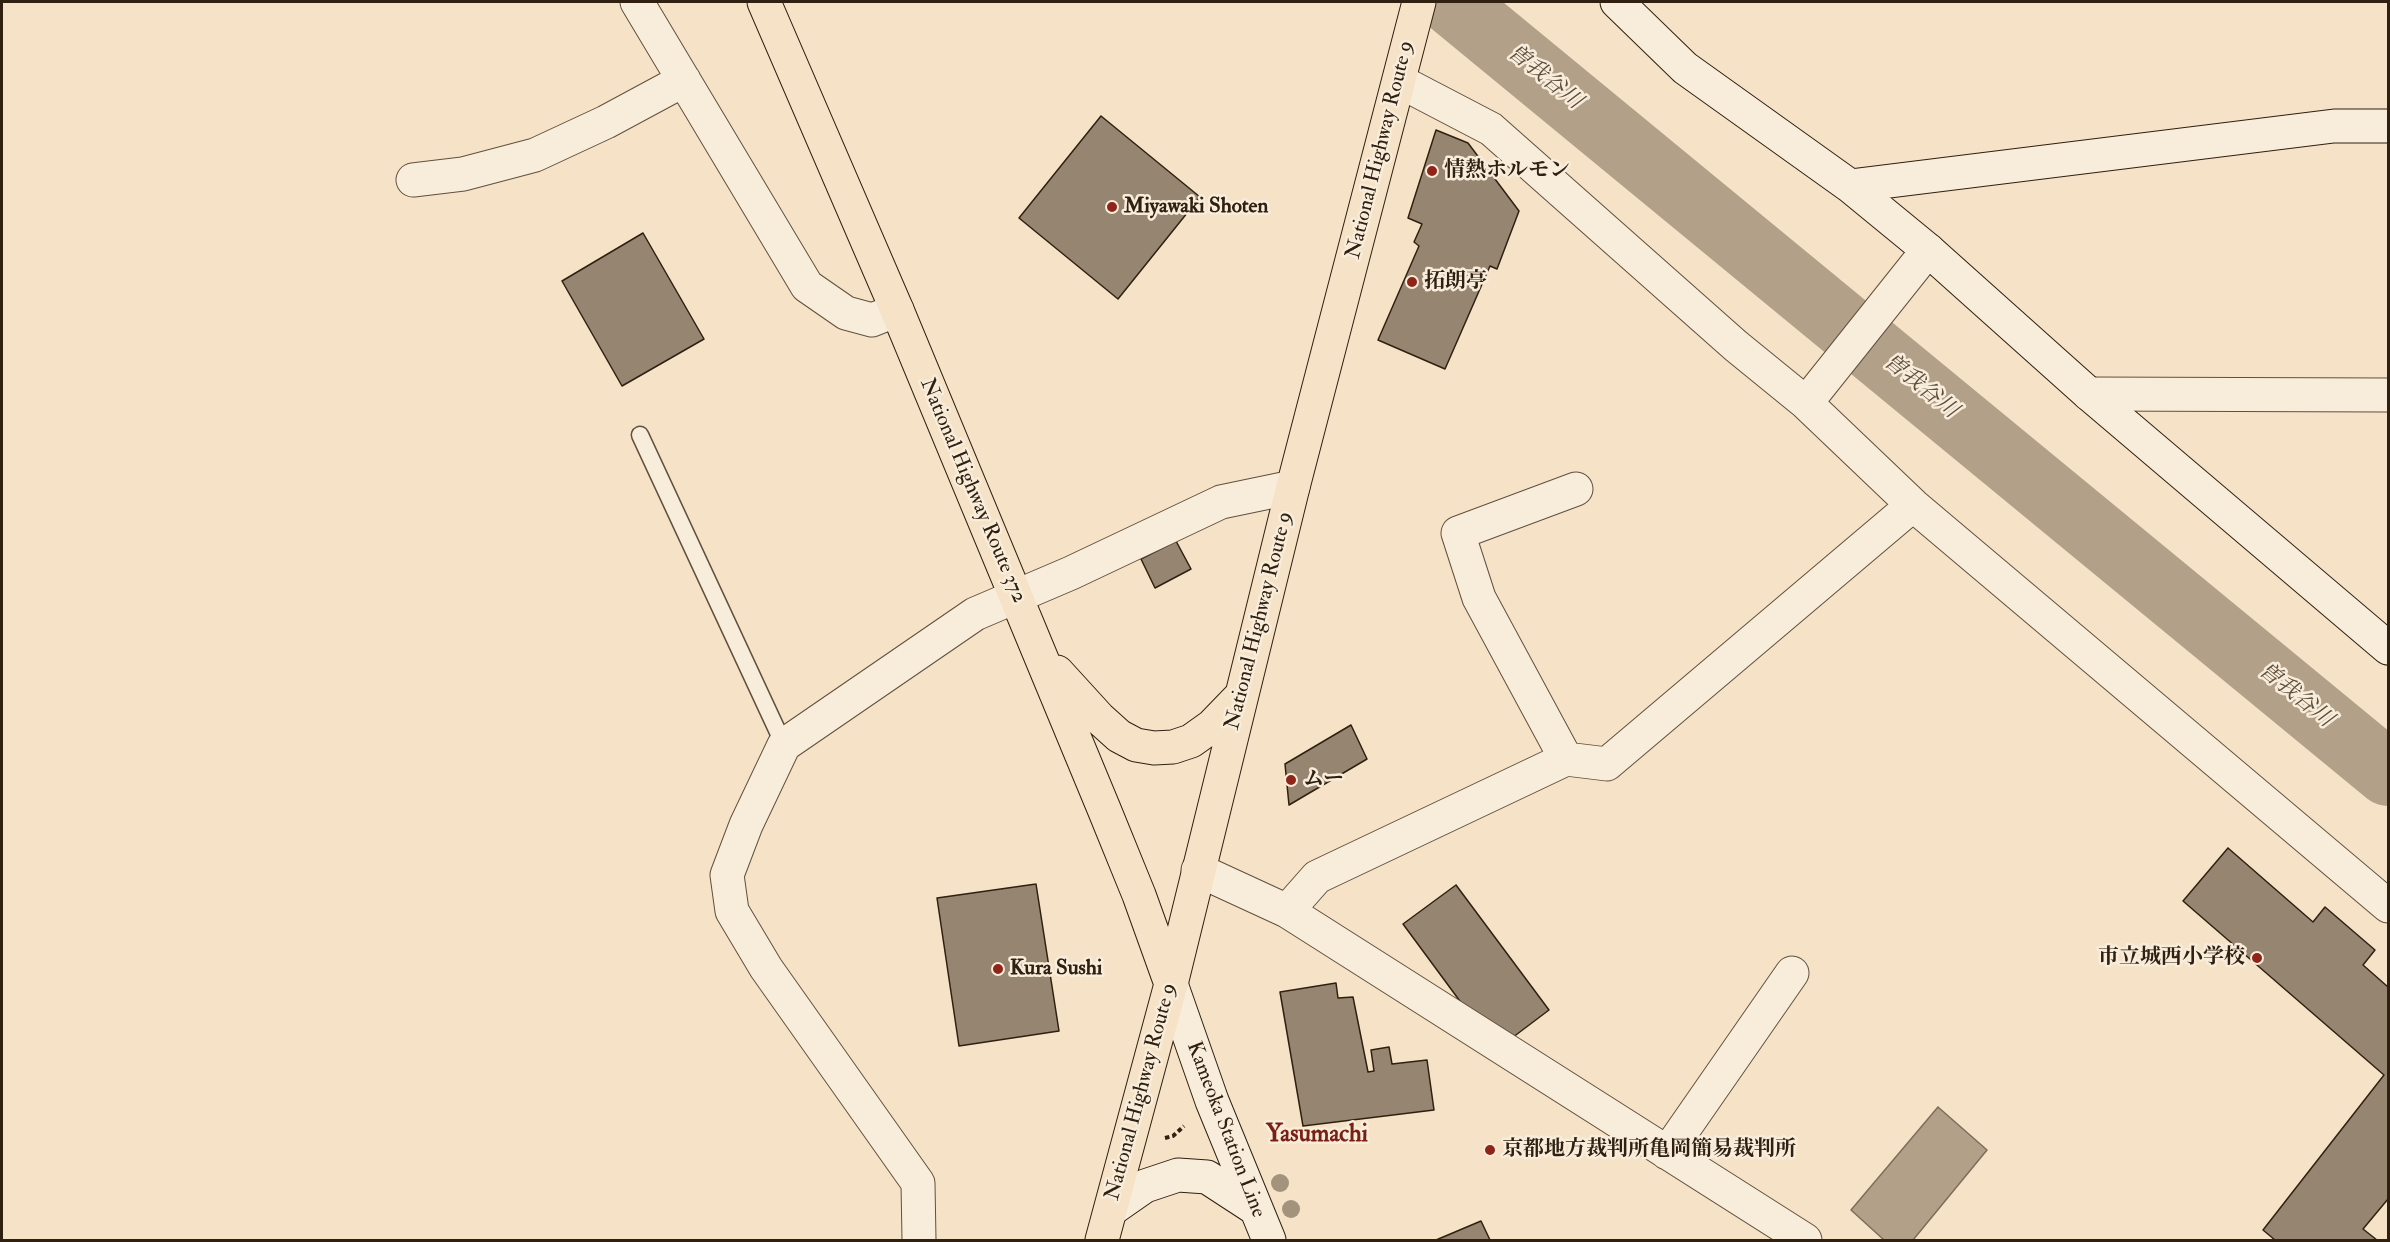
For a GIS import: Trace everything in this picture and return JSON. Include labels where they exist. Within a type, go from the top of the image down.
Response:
[{"type":"highway","name":"National Highway Route 372","points":[[764,2],[897,310],[1038,647],[1139,895],[1171,984]]},
{"type":"highway","name":"National Highway Route 9","points":[[1102,1240],[1171,984],[1293,487],[1416,15]]},
{"type":"highway","points":[[1038,647],[1071,689],[1099,718],[1119,736],[1136,745],[1154,748],[1173,747],[1191,741],[1212,726],[1242,694]]},
{"type":"street","points":[[637,2],[807,286],[846,313],[872,320],[897,310]]},
{"type":"street","points":[[1617,2],[1684,68],[1850,186],[1919,260],[2089,394],[2388,648]]},
{"type":"street","points":[[413,180],[463,174],[535,155],[606,122],[684,80]]},
{"type":"street","points":[[1399,81],[1491,129],[1736,346],[1806,403],[1913,505],[2388,906]]},
{"type":"street","points":[[1850,186],[2334,126],[2388,126]]},
{"type":"street","points":[[1806,403],[1919,260]]},
{"type":"street","points":[[2089,394],[2388,395]]},
{"type":"street","points":[[919,1240],[918,1183],[766,968],[732,911],[726,875],[746,825],[784,745],[975,614],[1221,502],[1293,487]]},
{"type":"street","points":[[1566,759],[1479,598],[1458,533],[1575,489]]},
{"type":"street","points":[[1287,911],[1317,877],[1566,759],[1607,764],[1913,505]]},
{"type":"street","points":[[1198,870],[1287,911],[1805,1240]]},
{"type":"street","points":[[1667,1153],[1792,973]]},
{"type":"street","name":"Kameoka Station Line","points":[[1171,984],[1212,1101],[1253,1207],[1269,1240]]},
{"type":"street","points":[[1112,1209],[1145,1186],[1178,1175],[1207,1177],[1253,1207]]},
{"type":"lane","points":[[640,435],[784,745]]},
{"type":"shaded area","points":[[1938,1107],[1987,1150],[1913,1240],[1884,1240],[1851,1210]]},
{"type":"building","points":[[1101,116],[1200,197],[1118,299],[1019,218]]},
{"type":"building","points":[[1436,130],[1468,143],[1519,211],[1497,269],[1490,266],[1445,369],[1378,340],[1419,246],[1414,242],[1422,224],[1408,218]]},
{"type":"building","points":[[643,233],[704,339],[622,386],[562,281]]},
{"type":"building","points":[[1176,541],[1191,569],[1155,588],[1141,559]]},
{"type":"building","points":[[1351,725],[1367,759],[1289,805],[1285,764]]},
{"type":"building","points":[[2228,848],[2313,922],[2325,907],[2375,950],[2363,965],[2388,987],[2388,1199],[2363,1229],[2377,1240],[2275,1240],[2263,1230],[2384,1075],[2183,901]]},
{"type":"building","points":[[1036,884],[1059,1031],[959,1046],[937,898]]},
{"type":"building","points":[[1456,885],[1549,1010],[1496,1050],[1403,924]]},
{"type":"building","points":[[1336,983],[1338,998],[1353,997],[1368,1072],[1374,1071],[1371,1050],[1389,1047],[1392,1064],[1427,1060],[1434,1110],[1303,1126],[1280,992]]},
{"type":"building","points":[[1481,1221],[1490,1240],[1436,1240]]},
{"type":"waterway","name":"曽我谷川","points":[[1451,2],[2388,773]]},
{"type":"place","name":"情熱ホルモン","points":[[1432,171]]},
{"type":"place","name":"Miyawaki Shoten","points":[[1112,207]]},
{"type":"place","name":"拓朗亭","points":[[1412,282]]},
{"type":"place","name":"ムー","points":[[1291,780]]},
{"type":"place","name":"市立城西小学校","points":[[2257,958]]},
{"type":"place","name":"Kura Sushi","points":[[998,969]]},
{"type":"place","name":"京都地方裁判所亀岡簡易裁判所","points":[[1490,1150]]},
{"type":"district","name":"Yasumachi","points":[[1317,1136]]}]
